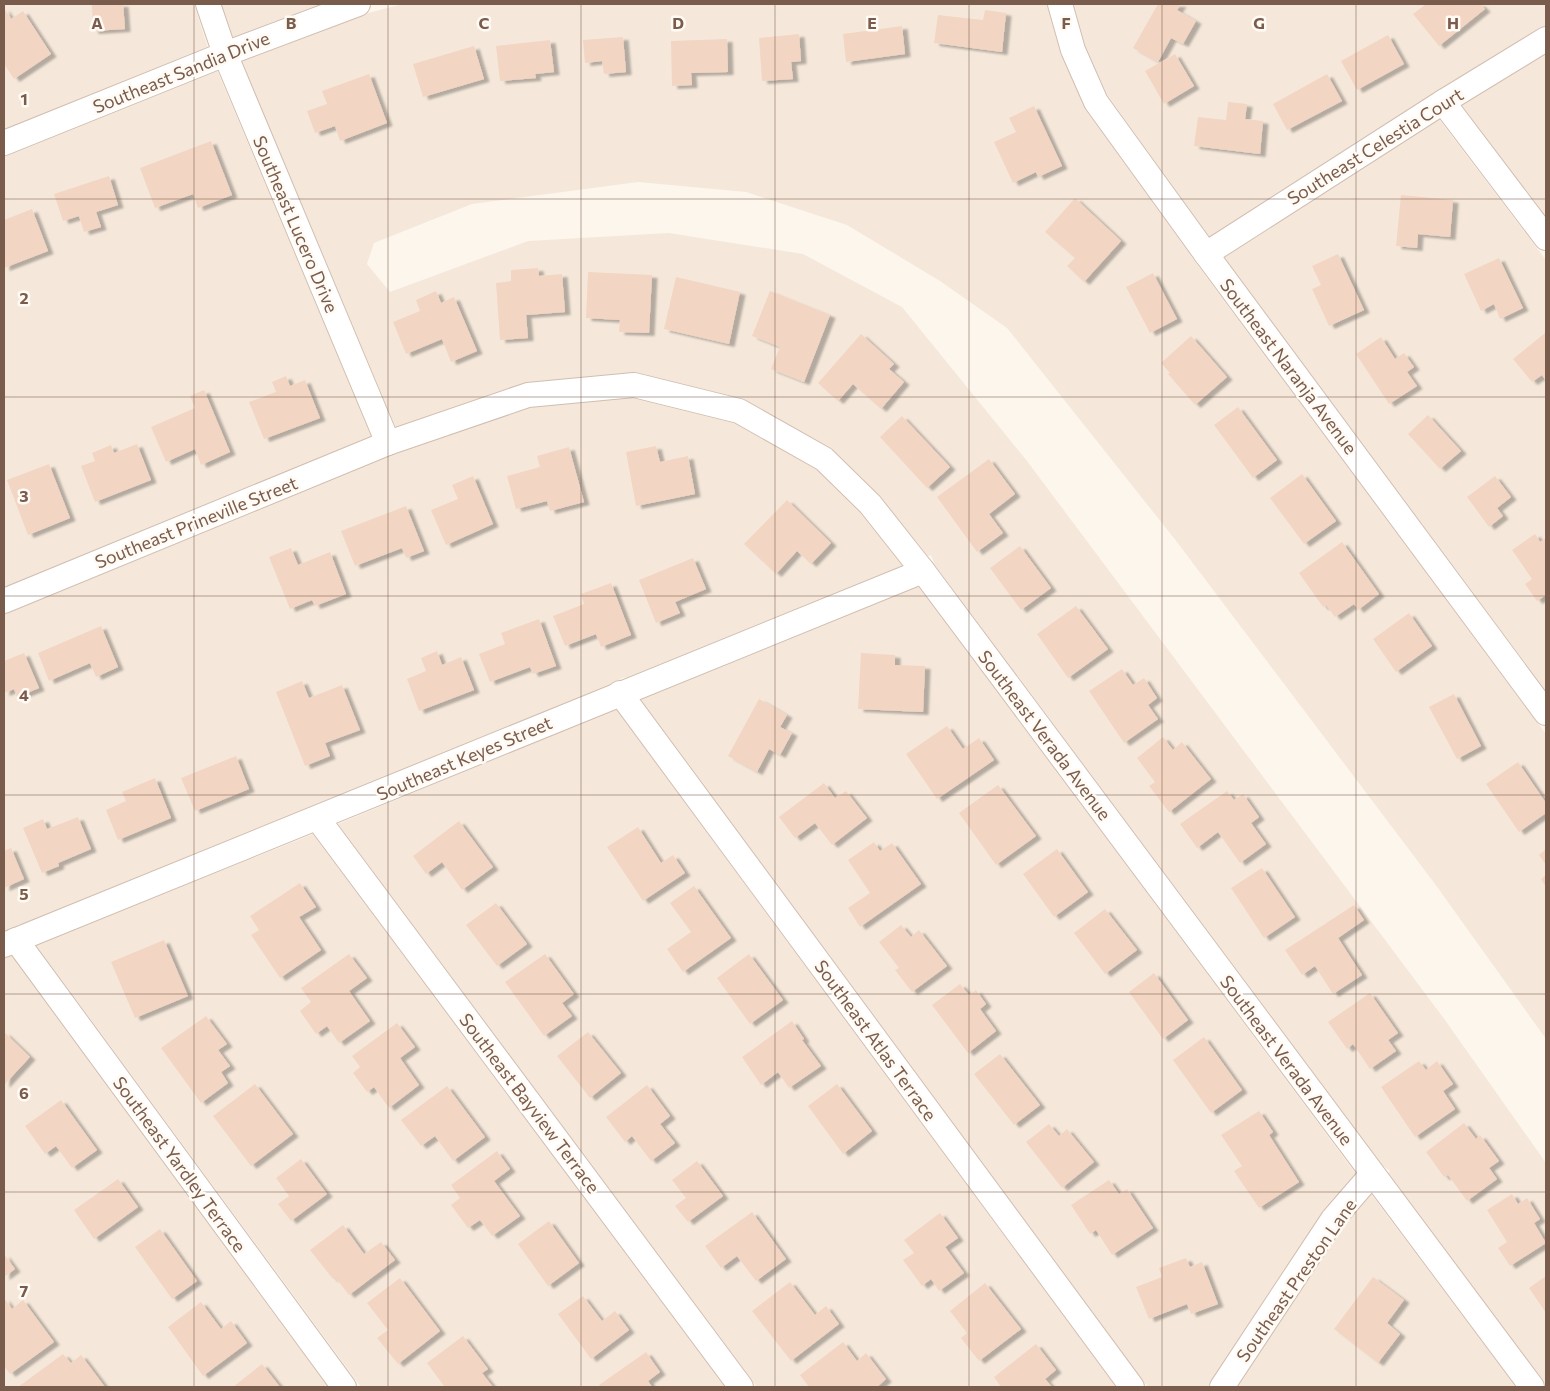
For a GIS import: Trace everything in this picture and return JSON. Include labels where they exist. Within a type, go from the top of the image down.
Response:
[{"type":"street","name":"Southeast Lucero Drive","points":[[208,4],[225,54],[388,443]]},
{"type":"street","name":"Southeast Sandia Drive","points":[[4,143],[225,54],[358,4]]},
{"type":"street","name":"Southeast Naranja Avenue","points":[[1060,4],[1073,50],[1096,102],[1206,254],[1546,713]]},
{"type":"street","name":"Southeast Celestia Court","points":[[1206,254],[1443,102],[1546,39]]},
{"type":"street","points":[[1443,102],[1546,238]]},
{"type":"street","name":"Southeast Verada Avenue","points":[[388,443],[528,395],[634,385],[739,411],[824,459],[870,504],[923,571],[1532,1387]]},
{"type":"street","name":"Southeast Prineville Street","points":[[4,601],[388,443]]},
{"type":"street","name":"Southeast Keyes Street","points":[[10,942],[318,819],[620,693],[923,571]]},
{"type":"street","name":"Southeast Atlas Terrace","points":[[620,693],[1132,1387]]},
{"type":"street","name":"Southeast Bayview Terrace","points":[[318,819],[741,1387]]},
{"type":"street","name":"Southeast Yardley Terrace","points":[[10,942],[344,1387]]},
{"type":"street","name":"Southeast Preston Lane","points":[[1222,1387],[1333,1219],[1372,1174]]},
{"type":"shaded area","points":[[4,4],[194,4],[208,48],[4,130]]},
{"type":"shaded area","points":[[221,4],[323,4],[233,38]]},
{"type":"shaded area","points":[[403,4],[1047,4],[1061,54],[1086,110],[1202,271],[1546,734],[1546,1039],[1435,884],[1177,542],[1007,328],[940,281],[847,225],[746,192],[638,182],[472,204],[374,243],[367,264],[390,292],[528,241],[669,233],[803,254],[902,307],[1027,461],[1445,1020],[1546,1163],[1546,1385],[1388,1174],[1390,1171],[1382,1165],[935,565],[931,555],[928,556],[880,496],[834,451],[743,399],[634,373],[525,384],[396,428],[241,60],[353,17]]},
{"type":"shaded area","points":[[1073,4],[1546,4],[1546,25],[1446,86],[1210,238],[1108,96],[1085,46]]},
{"type":"shaded area","points":[[1546,53],[1546,217],[1461,105]]},
{"type":"shaded area","points":[[217,70],[372,437],[4,588],[4,156]]},
{"type":"shaded area","points":[[1439,119],[1546,260],[1546,691],[1224,257]]},
{"type":"shaded area","points":[[632,397],[733,422],[816,469],[860,512],[903,566],[624,677],[614,683],[322,803],[313,809],[22,925],[20,924],[4,932],[4,613],[392,454],[530,406]]},
{"type":"shaded area","points":[[918,585],[1356,1174],[1322,1214],[1208,1387],[1148,1387],[640,698]]},
{"type":"shaded area","points":[[615,708],[1116,1387],[757,1387],[338,824]]},
{"type":"shaded area","points":[[313,834],[725,1387],[361,1387],[36,945]]},
{"type":"shaded area","points":[[11,954],[329,1387],[4,1387],[4,957]]},
{"type":"shaded area","points":[[1371,1194],[1516,1387],[1236,1387],[1343,1226]]},
{"type":"building","points":[[92,4],[123,4],[125,29],[93,31]]},
{"type":"building","points":[[1158,4],[1181,4],[1177,10],[1196,21],[1183,44],[1171,38],[1158,62],[1133,48]]},
{"type":"building","points":[[1426,4],[1480,4],[1485,9],[1439,46],[1413,14]]},
{"type":"building","points":[[4,8],[11,19],[23,11],[51,54],[14,79],[4,64]]},
{"type":"building","points":[[985,10],[1006,13],[1002,52],[934,43],[938,15],[983,20]]},
{"type":"building","points":[[902,26],[905,54],[846,62],[843,34]]},
{"type":"building","points":[[799,34],[801,61],[791,62],[793,79],[762,81],[759,38]]},
{"type":"building","points":[[1388,35],[1404,64],[1357,90],[1341,61]]},
{"type":"building","points":[[623,37],[626,72],[604,74],[602,61],[585,63],[583,40]]},
{"type":"building","points":[[727,39],[728,72],[691,73],[692,85],[672,86],[671,41]]},
{"type":"building","points":[[550,40],[554,72],[535,74],[536,78],[500,81],[496,46]]},
{"type":"building","points":[[474,46],[484,79],[423,97],[413,64]]},
{"type":"building","points":[[1175,54],[1194,86],[1164,104],[1145,71]]},
{"type":"building","points":[[369,74],[387,123],[340,141],[335,126],[315,133],[307,111],[327,104],[322,91]]},
{"type":"building","points":[[1327,74],[1342,101],[1287,130],[1273,104]]},
{"type":"building","points":[[1228,102],[1247,104],[1245,119],[1263,121],[1260,154],[1194,146],[1198,117],[1226,120]]},
{"type":"building","points":[[1034,106],[1062,166],[1038,177],[1036,172],[1013,183],[994,142],[1016,132],[1009,118]]},
{"type":"building","points":[[211,141],[232,195],[198,208],[193,194],[155,208],[140,168]]},
{"type":"building","points":[[109,176],[118,205],[96,212],[101,227],[84,232],[79,216],[63,221],[54,194]]},
{"type":"building","points":[[1401,195],[1453,200],[1450,237],[1418,234],[1417,248],[1396,246]]},
{"type":"building","points":[[1075,198],[1121,241],[1084,282],[1067,266],[1075,258],[1045,232]]},
{"type":"building","points":[[32,209],[48,251],[4,268],[4,220]]},
{"type":"building","points":[[1338,254],[1364,310],[1329,326],[1312,289],[1321,285],[1312,266]]},
{"type":"building","points":[[1499,258],[1523,308],[1500,319],[1494,304],[1481,311],[1464,274]]},
{"type":"building","points":[[538,268],[539,276],[562,274],[565,312],[526,315],[528,338],[500,340],[496,283],[511,281],[511,270]]},
{"type":"building","points":[[588,272],[652,275],[649,333],[619,332],[620,320],[586,318]]},
{"type":"building","points":[[1153,273],[1177,319],[1150,333],[1126,287]]},
{"type":"building","points":[[676,277],[740,292],[729,344],[664,329]]},
{"type":"building","points":[[436,291],[441,303],[454,297],[477,351],[451,362],[442,339],[406,354],[393,322],[420,311],[416,300]]},
{"type":"building","points":[[770,291],[830,315],[804,382],[771,369],[780,347],[752,336]]},
{"type":"building","points":[[1545,333],[1546,381],[1542,375],[1532,382],[1513,359]]},
{"type":"building","points":[[861,334],[894,364],[889,369],[904,382],[881,409],[853,384],[838,401],[818,383]]},
{"type":"building","points":[[1191,336],[1227,377],[1195,405],[1161,363]]},
{"type":"building","points":[[1381,337],[1395,359],[1404,353],[1414,367],[1407,372],[1417,386],[1389,404],[1356,354]]},
{"type":"building","points":[[286,376],[290,386],[305,380],[320,418],[264,439],[249,402],[276,392],[272,382]]},
{"type":"building","points":[[204,390],[230,452],[201,465],[195,449],[166,462],[151,427],[195,408],[190,396]]},
{"type":"building","points":[[1238,407],[1277,460],[1253,478],[1214,425]]},
{"type":"building","points":[[1428,415],[1461,451],[1440,469],[1408,434]]},
{"type":"building","points":[[902,416],[950,467],[927,488],[880,437]]},
{"type":"building","points":[[137,444],[151,480],[95,502],[81,466],[95,461],[92,453],[111,445],[114,453]]},
{"type":"building","points":[[656,446],[660,462],[688,456],[695,494],[636,506],[626,452]]},
{"type":"building","points":[[569,447],[584,502],[550,511],[547,501],[516,509],[507,476],[540,467],[537,456]]},
{"type":"building","points":[[989,459],[1015,494],[989,514],[1003,533],[977,552],[937,497]]},
{"type":"building","points":[[49,464],[70,518],[28,535],[7,480]]},
{"type":"building","points":[[1302,474],[1336,521],[1304,544],[1270,498]]},
{"type":"building","points":[[473,476],[493,524],[446,545],[431,510],[458,499],[452,485]]},
{"type":"building","points":[[1495,476],[1511,497],[1497,508],[1503,516],[1489,527],[1467,497]]},
{"type":"building","points":[[787,500],[831,543],[811,564],[797,551],[776,574],[744,544]]},
{"type":"building","points":[[406,506],[424,551],[406,558],[402,548],[355,566],[341,531]]},
{"type":"building","points":[[1535,534],[1540,542],[1546,538],[1546,595],[1537,601],[1525,584],[1532,579],[1512,550]]},
{"type":"building","points":[[1342,542],[1379,594],[1358,610],[1354,604],[1335,617],[1326,605],[1323,607],[1299,573]]},
{"type":"building","points":[[1020,546],[1051,588],[1021,610],[990,568]]},
{"type":"building","points":[[291,548],[298,565],[330,552],[346,594],[315,606],[312,600],[290,609],[269,557]]},
{"type":"building","points":[[693,558],[706,589],[675,602],[680,613],[656,623],[639,580]]},
{"type":"building","points":[[611,583],[631,635],[601,647],[596,634],[565,646],[553,616],[584,604],[581,594]]},
{"type":"building","points":[[1076,606],[1108,649],[1068,678],[1037,634]]},
{"type":"building","points":[[1409,613],[1432,646],[1396,672],[1373,639]]},
{"type":"building","points":[[539,619],[556,666],[533,674],[530,667],[490,682],[479,654],[505,644],[501,633]]},
{"type":"building","points":[[101,626],[118,667],[96,677],[90,663],[49,681],[38,653]]},
{"type":"building","points":[[437,651],[442,665],[461,657],[474,690],[419,711],[407,679],[426,671],[421,658]]},
{"type":"building","points":[[24,653],[39,688],[17,697],[14,689],[4,693],[4,661]]},
{"type":"building","points":[[861,653],[895,655],[895,665],[925,666],[923,712],[858,709]]},
{"type":"building","points":[[1122,669],[1133,685],[1144,678],[1157,698],[1148,705],[1158,719],[1124,743],[1089,691]]},
{"type":"building","points":[[302,681],[309,698],[342,685],[360,730],[325,743],[330,756],[305,766],[276,692]]},
{"type":"building","points":[[1454,694],[1481,746],[1457,759],[1429,707]]},
{"type":"building","points":[[759,699],[787,715],[780,727],[792,733],[780,755],[769,749],[757,772],[728,756]]},
{"type":"building","points":[[947,726],[963,749],[979,738],[994,760],[937,799],[906,754]]},
{"type":"building","points":[[1163,737],[1173,750],[1182,742],[1211,779],[1169,812],[1149,786],[1155,782],[1137,758]]},
{"type":"building","points":[[236,756],[249,789],[195,811],[181,778]]},
{"type":"building","points":[[1518,762],[1546,803],[1546,813],[1519,832],[1486,784]]},
{"type":"building","points":[[155,778],[171,818],[118,840],[106,810],[126,801],[122,792]]},
{"type":"building","points":[[824,783],[835,798],[846,791],[867,818],[832,845],[815,823],[795,838],[779,817]]},
{"type":"building","points":[[998,785],[1036,836],[996,865],[959,813]]},
{"type":"building","points":[[1227,791],[1234,800],[1243,794],[1259,817],[1251,823],[1266,844],[1240,863],[1218,832],[1197,848],[1180,824]]},
{"type":"building","points":[[78,817],[91,849],[58,863],[59,866],[42,873],[23,828],[43,819],[47,829]]},
{"type":"building","points":[[459,821],[493,867],[462,890],[442,862],[426,874],[413,856]]},
{"type":"building","points":[[638,827],[661,863],[673,855],[685,873],[643,901],[607,847]]},
{"type":"building","points":[[874,842],[880,851],[892,843],[921,884],[860,927],[848,908],[870,893],[848,860]]},
{"type":"building","points":[[11,848],[24,879],[4,888],[4,851]]},
{"type":"building","points":[[1057,849],[1088,892],[1054,917],[1023,874]]},
{"type":"building","points":[[1546,849],[1546,865],[1539,855]]},
{"type":"building","points":[[1262,868],[1295,917],[1264,938],[1231,888]]},
{"type":"building","points":[[1546,875],[1546,887],[1541,879]]},
{"type":"building","points":[[300,883],[316,907],[299,917],[321,950],[280,978],[251,935],[259,930],[250,916]]},
{"type":"building","points":[[694,886],[731,938],[683,972],[667,949],[691,932],[670,903]]},
{"type":"building","points":[[496,903],[527,944],[497,966],[466,925]]},
{"type":"building","points":[[1354,905],[1364,920],[1338,938],[1362,975],[1333,994],[1315,966],[1302,975],[1285,950]]},
{"type":"building","points":[[1105,909],[1137,950],[1105,974],[1074,933]]},
{"type":"building","points":[[901,925],[911,937],[919,930],[947,966],[912,992],[895,970],[899,968],[879,942]]},
{"type":"building","points":[[164,940],[188,996],[135,1018],[111,962]]},
{"type":"building","points":[[349,954],[367,978],[349,991],[370,1021],[339,1043],[327,1026],[316,1034],[300,1011],[311,1002],[301,988]]},
{"type":"building","points":[[545,954],[574,994],[562,1003],[572,1016],[544,1036],[505,982]]},
{"type":"building","points":[[749,954],[783,1000],[750,1024],[717,978]]},
{"type":"building","points":[[1154,973],[1188,1020],[1163,1039],[1129,992]]},
{"type":"building","points":[[960,984],[969,995],[976,990],[986,1004],[980,1009],[996,1031],[968,1053],[932,1005]]},
{"type":"building","points":[[1370,993],[1398,1033],[1388,1040],[1396,1051],[1370,1069],[1353,1044],[1347,1049],[1328,1022]]},
{"type":"building","points":[[206,1016],[227,1044],[218,1050],[230,1066],[221,1072],[228,1083],[201,1103],[161,1048]]},
{"type":"building","points":[[792,1021],[804,1039],[802,1040],[821,1066],[789,1088],[778,1072],[761,1085],[742,1057]]},
{"type":"building","points":[[397,1023],[415,1047],[400,1058],[419,1085],[389,1108],[374,1087],[367,1092],[353,1073],[360,1067],[352,1056]]},
{"type":"building","points":[[4,1032],[30,1057],[4,1085]]},
{"type":"building","points":[[588,1032],[621,1073],[590,1098],[557,1056]]},
{"type":"building","points":[[1204,1037],[1242,1090],[1211,1113],[1173,1060]]},
{"type":"building","points":[[1000,1054],[1040,1105],[1014,1125],[974,1074]]},
{"type":"building","points":[[1419,1061],[1426,1070],[1437,1061],[1453,1084],[1443,1091],[1455,1109],[1415,1137],[1381,1087]]},
{"type":"building","points":[[255,1084],[293,1134],[251,1166],[213,1116]]},
{"type":"building","points":[[837,1084],[872,1131],[843,1154],[808,1106]]},
{"type":"building","points":[[647,1085],[670,1116],[660,1124],[675,1143],[651,1161],[632,1136],[625,1142],[606,1117]]},
{"type":"building","points":[[447,1086],[485,1137],[453,1161],[435,1136],[421,1146],[401,1120]]},
{"type":"building","points":[[61,1100],[97,1150],[72,1168],[56,1146],[45,1154],[25,1126]]},
{"type":"building","points":[[1259,1111],[1273,1132],[1269,1135],[1299,1182],[1259,1208],[1234,1171],[1242,1166],[1221,1135]]},
{"type":"building","points":[[1464,1123],[1476,1139],[1480,1135],[1499,1161],[1489,1168],[1497,1179],[1467,1201],[1448,1175],[1444,1177],[1426,1152]]},
{"type":"building","points":[[1049,1124],[1059,1136],[1067,1129],[1094,1162],[1062,1188],[1026,1142]]},
{"type":"building","points":[[497,1151],[510,1169],[494,1181],[520,1216],[492,1236],[480,1220],[468,1228],[451,1205],[460,1198],[451,1185]]},
{"type":"building","points":[[301,1159],[327,1194],[291,1221],[278,1204],[289,1196],[276,1178]]},
{"type":"building","points":[[697,1161],[723,1196],[688,1222],[675,1206],[686,1198],[672,1180]]},
{"type":"building","points":[[118,1179],[138,1207],[94,1239],[74,1210]]},
{"type":"building","points":[[1109,1180],[1119,1194],[1127,1189],[1153,1228],[1112,1255],[1096,1230],[1090,1234],[1071,1205]]},
{"type":"building","points":[[1512,1194],[1518,1204],[1527,1198],[1540,1219],[1534,1223],[1546,1243],[1510,1266],[1498,1248],[1507,1242],[1487,1210]]},
{"type":"building","points":[[752,1212],[786,1259],[756,1281],[737,1256],[721,1268],[705,1246]]},
{"type":"building","points":[[940,1213],[958,1238],[945,1247],[964,1273],[939,1291],[931,1279],[922,1286],[903,1260],[914,1253],[904,1240]]},
{"type":"building","points":[[549,1221],[579,1263],[548,1286],[518,1244]]},
{"type":"building","points":[[343,1225],[364,1254],[381,1242],[395,1260],[349,1295],[335,1277],[333,1279],[310,1250]]},
{"type":"building","points":[[160,1229],[197,1281],[172,1299],[135,1247]]},
{"type":"building","points":[[4,1254],[15,1269],[4,1277]]},
{"type":"building","points":[[1186,1258],[1190,1267],[1202,1262],[1218,1304],[1191,1314],[1187,1304],[1149,1319],[1136,1287],[1162,1277],[1159,1268]]},
{"type":"building","points":[[1546,1276],[1546,1313],[1529,1288]]},
{"type":"building","points":[[1373,1277],[1404,1300],[1387,1323],[1400,1334],[1378,1363],[1334,1329]]},
{"type":"building","points":[[400,1278],[440,1331],[398,1364],[377,1338],[388,1330],[367,1303]]},
{"type":"building","points":[[790,1282],[815,1315],[826,1306],[839,1324],[791,1361],[752,1311]]},
{"type":"building","points":[[985,1283],[1021,1329],[979,1361],[961,1338],[967,1333],[950,1311]]},
{"type":"building","points":[[583,1296],[602,1321],[615,1311],[629,1330],[591,1359],[558,1314]]},
{"type":"building","points":[[4,1298],[12,1309],[23,1300],[54,1342],[10,1374],[4,1366]]},
{"type":"building","points":[[201,1302],[221,1329],[231,1321],[247,1343],[203,1376],[168,1327]]},
{"type":"building","points":[[463,1336],[488,1369],[482,1373],[493,1387],[442,1387],[444,1386],[427,1363]]},
{"type":"building","points":[[843,1342],[857,1361],[866,1353],[886,1379],[877,1387],[809,1387],[800,1375]]},
{"type":"building","points":[[1036,1344],[1056,1370],[1045,1379],[1052,1387],[1001,1387],[994,1377]]},
{"type":"building","points":[[646,1352],[660,1372],[648,1381],[652,1387],[601,1387],[599,1385]]},
{"type":"building","points":[[63,1354],[71,1363],[81,1355],[105,1387],[18,1387]]},
{"type":"building","points":[[262,1364],[280,1387],[233,1387]]}]
